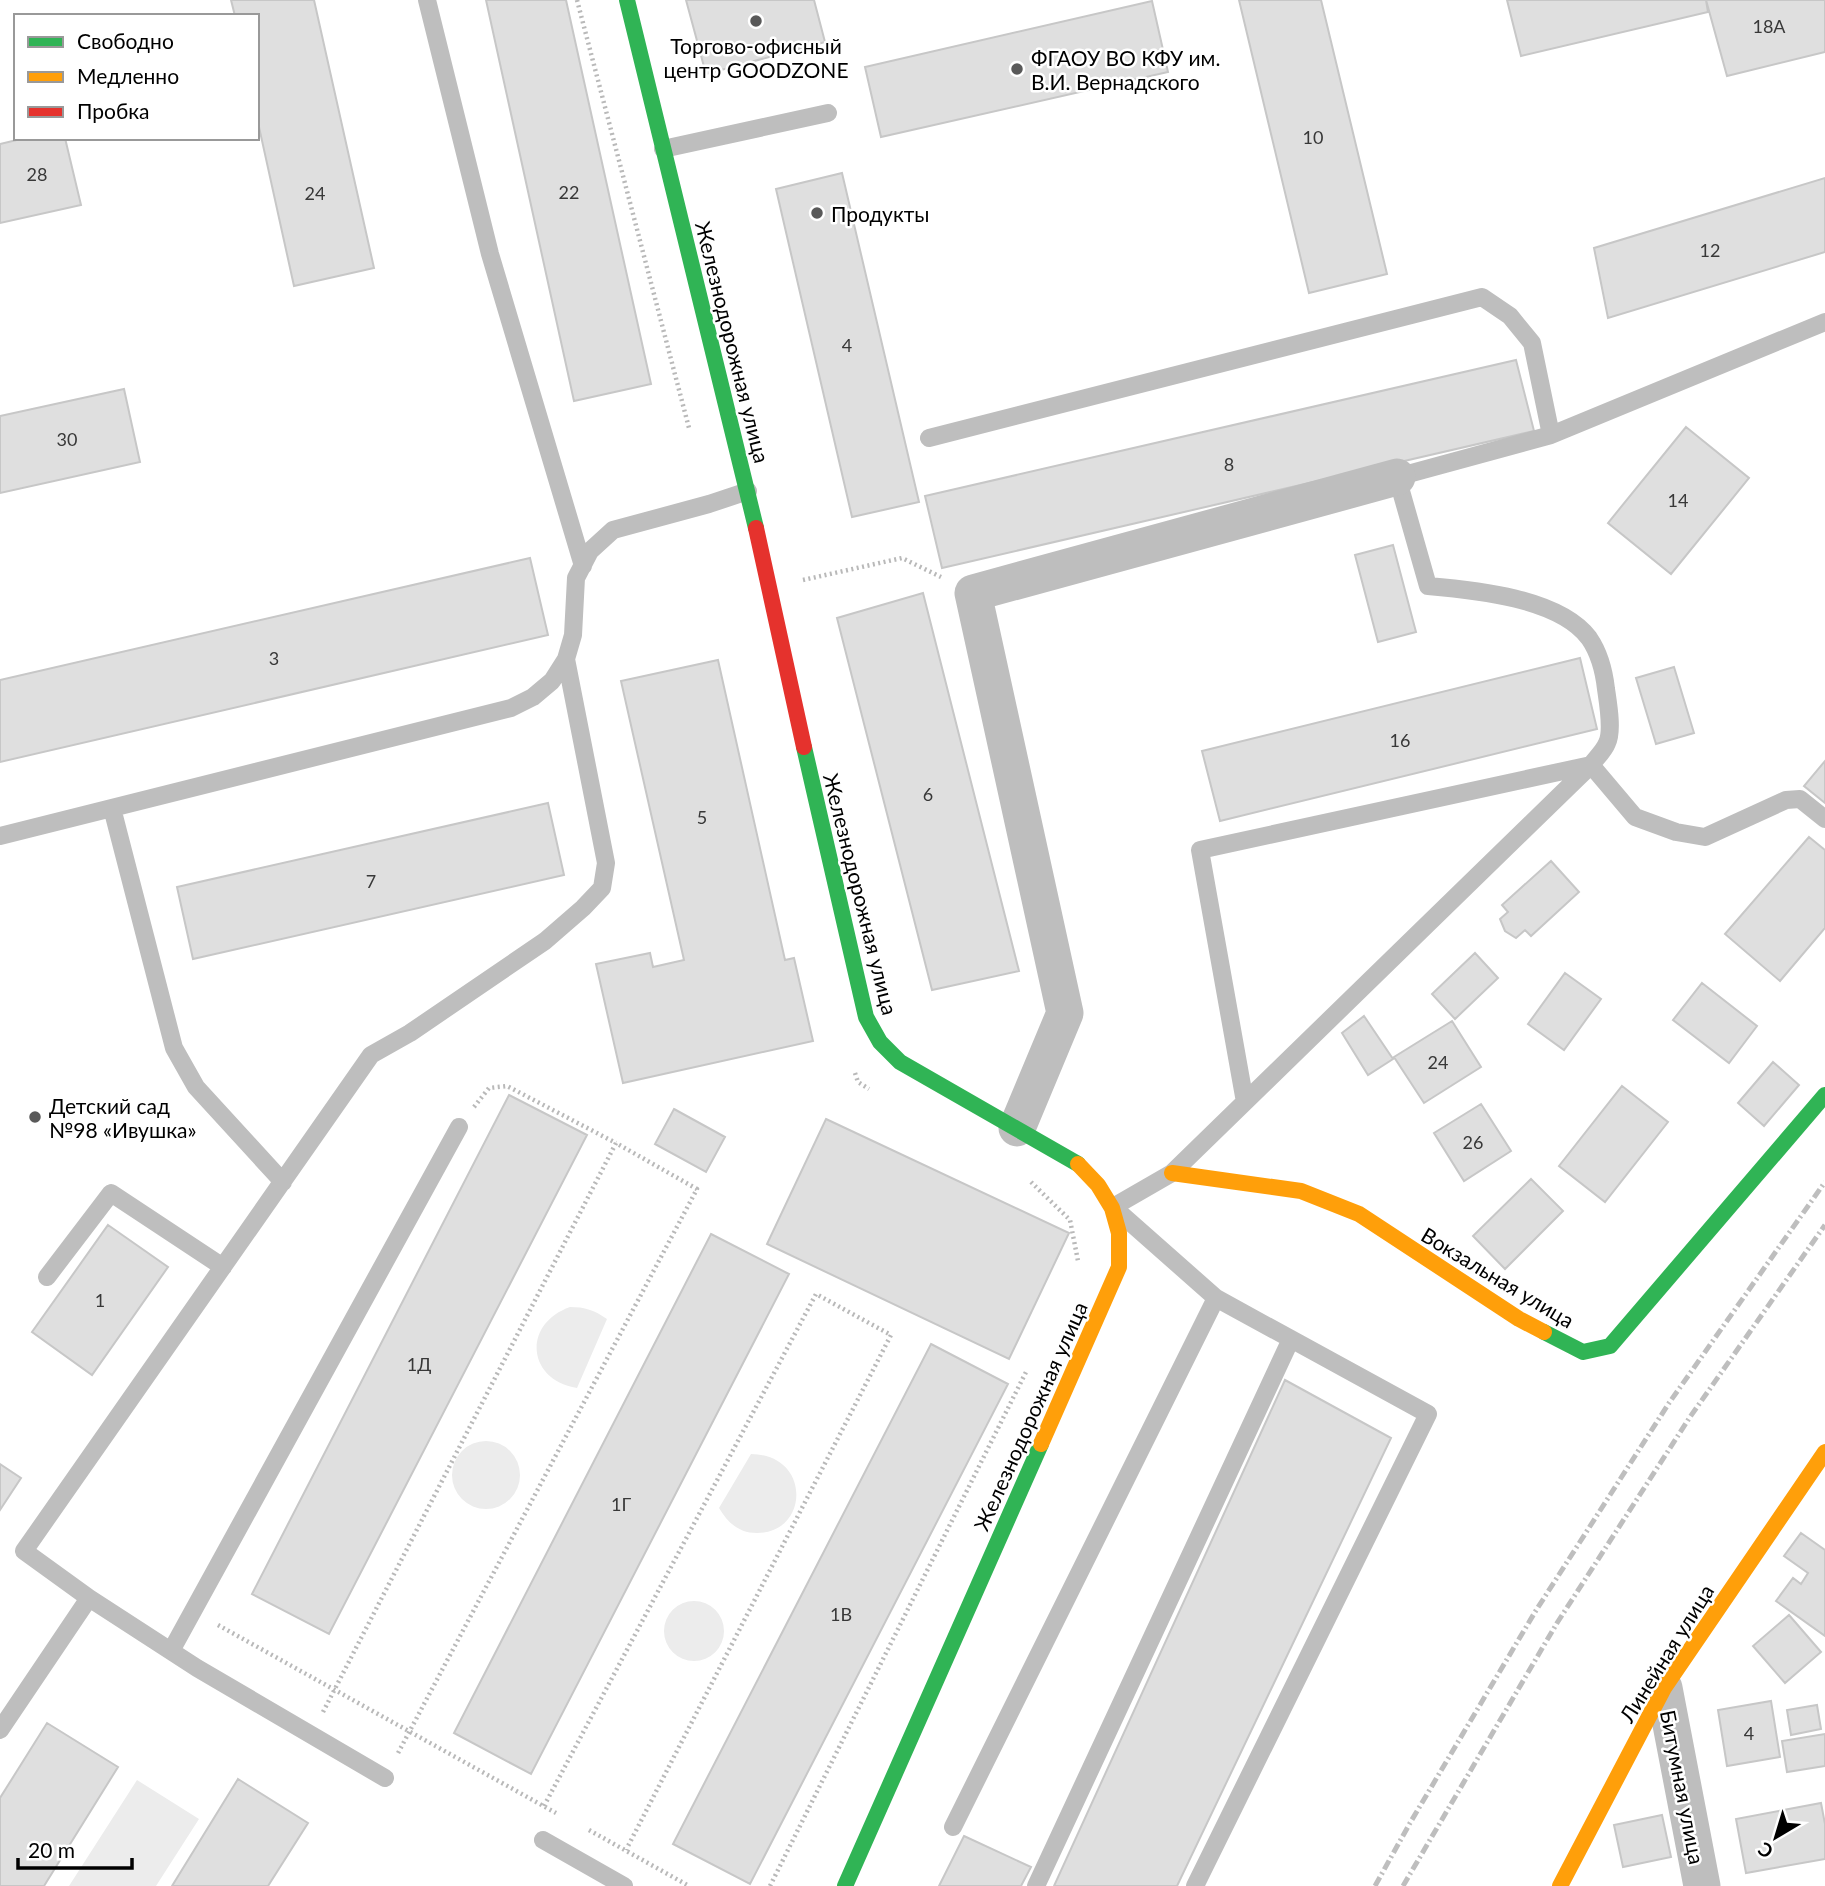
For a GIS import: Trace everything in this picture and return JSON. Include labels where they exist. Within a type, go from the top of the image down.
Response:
[{"type":"street","name":"Железнодорожная улица","points":[[627,0],[748,491],[866,1017],[880,1042],[900,1062],[1074,1160],[1097,1181],[1113,1207],[1121,1237],[1119,1267],[845,1886]]},
{"type":"street","points":[[1017,1128],[1065,1013],[973,593],[1397,477]]},
{"type":"street","name":"Вокзальная улица","points":[[1172,1173],[1301,1191],[1359,1214],[1519,1319],[1583,1352],[1610,1346],[1825,1095]]},
{"type":"street","name":"Линейная улица","points":[[1560,1886],[1664,1688],[1825,1452]]},
{"type":"street","name":"Битумная улица","points":[[1664,1688],[1702,1886]]},
{"type":"lane","points":[[428,0],[490,254],[583,566]]},
{"type":"lane","points":[[663,149],[828,113]]},
{"type":"lane","points":[[929,438],[1482,297],[1510,316],[1532,343],[1551,435]]},
{"type":"lane","points":[[1195,1886],[1428,1414],[1216,1298],[1113,1207],[1172,1173],[1591,765],[1608,741],[1609,713],[1601,661],[1589,638],[1567,617],[1523,601],[1483,590],[1429,586],[1397,477],[1551,435],[1825,322]]},
{"type":"lane","points":[[0,836],[510,708],[533,697],[552,681],[566,659],[573,635],[576,578],[590,551],[613,530],[748,491]]},
{"type":"lane","points":[[385,1778],[171,1651],[89,1598],[24,1551],[371,1055],[410,1033],[545,941],[602,888],[606,863],[566,659]]},
{"type":"lane","points":[[1591,765],[1635,817],[1676,832],[1704,836],[1786,800],[1800,799],[1825,819]]},
{"type":"lane","points":[[1245,1102],[1200,850],[1591,765]]},
{"type":"lane","points":[[112,808],[174,1048],[196,1087],[283,1182]]},
{"type":"lane","points":[[171,1651],[459,1127]]},
{"type":"lane","points":[[47,1277],[111,1193],[223,1267]]},
{"type":"lane","points":[[953,1827],[1216,1298]]},
{"type":"lane","points":[[1036,1886],[1291,1339]]},
{"type":"lane","points":[[0,1730],[89,1598]]},
{"type":"lane","points":[[543,1840],[624,1886]]},
{"type":"path","points":[[577,0],[692,438]]},
{"type":"path","points":[[768,589],[902,558],[973,593]]},
{"type":"path","points":[[854,1071],[858,1082],[878,1094]]},
{"type":"path","points":[[385,1778],[697,1189],[508,1086],[489,1088],[459,1127]]},
{"type":"path","points":[[311,1735],[616,1143]]},
{"type":"path","points":[[1024,1175],[1070,1220],[1079,1264]]},
{"type":"path","points":[[544,1806],[816,1294],[891,1335],[626,1850]]},
{"type":"path","points":[[770,1886],[1031,1362]]},
{"type":"path","points":[[193,1611],[568,1819]]},
{"type":"path","points":[[579,1825],[689,1886]]},
{"type":"shaded area","points":[[570,1307],[589,1310],[607,1319],[577,1388],[560,1383],[548,1374],[540,1363],[537,1351],[538,1338],[544,1326],[554,1315]]},
{"type":"shaded area","points":[[486,1441],[499,1443],[510,1451],[518,1462],[518,1488],[510,1499],[499,1507],[486,1509],[473,1507],[462,1499],[454,1488],[452,1475],[454,1462],[462,1451],[473,1443]]},
{"type":"shaded area","points":[[751,1454],[771,1458],[785,1467],[793,1479],[796,1494],[794,1508],[787,1521],[774,1530],[757,1533],[745,1531],[735,1526],[719,1508]]},
{"type":"shaded area","points":[[688,1601],[700,1601],[716,1609],[722,1619],[722,1643],[716,1653],[700,1661],[688,1661],[672,1653],[664,1637],[664,1625],[672,1609]]},
{"type":"shaded area","points":[[137,1780],[199,1819],[156,1886],[69,1886]]},
{"type":"building","points":[[231,0],[314,0],[374,268],[294,286],[259,127],[259,14],[234,14]]},
{"type":"building","points":[[486,0],[566,0],[651,384],[574,401]]},
{"type":"building","name":"Торгово-офисный центр GOODZONE","points":[[686,0],[814,0],[825,42],[706,74]]},
{"type":"building","points":[[1239,0],[1321,0],[1387,274],[1309,293]]},
{"type":"building","points":[[1507,0],[1706,0],[1708,12],[1521,56]]},
{"type":"building","points":[[1706,0],[1825,0],[1825,52],[1727,76]]},
{"type":"building","name":"ФГАОУ ВО КФУ им. В.И. Вернадского","points":[[1152,1],[1168,72],[881,137],[865,67]]},
{"type":"building","points":[[17,140],[65,140],[81,205],[0,223],[0,144]]},
{"type":"building","points":[[842,173],[919,502],[852,517],[776,189]]},
{"type":"building","points":[[1825,178],[1825,252],[1608,318],[1594,248]]},
{"type":"building","points":[[1516,360],[1534,431],[942,568],[925,496]]},
{"type":"building","points":[[124,389],[140,462],[0,493],[0,416]]},
{"type":"building","points":[[1686,427],[1749,478],[1671,574],[1608,523]]},
{"type":"building","points":[[1393,545],[1416,632],[1378,642],[1355,555]]},
{"type":"building","points":[[530,558],[548,635],[0,762],[0,680]]},
{"type":"building","points":[[923,593],[1019,971],[932,990],[837,618]]},
{"type":"building","points":[[1580,658],[1597,729],[1220,821],[1202,751]]},
{"type":"building","points":[[718,660],[785,960],[794,958],[813,1041],[623,1083],[596,964],[650,953],[653,967],[684,960],[621,681]]},
{"type":"building","points":[[1674,667],[1694,733],[1656,744],[1636,678]]},
{"type":"building","points":[[1825,761],[1825,803],[1804,786]]},
{"type":"building","points":[[548,803],[564,875],[193,959],[177,887]]},
{"type":"building","points":[[1809,837],[1825,850],[1825,928],[1780,981],[1725,934]]},
{"type":"building","points":[[1551,861],[1579,892],[1531,936],[1525,930],[1516,938],[1505,931],[1500,919],[1508,912],[1502,905]]},
{"type":"building","points":[[1475,953],[1498,978],[1455,1019],[1432,994]]},
{"type":"building","points":[[1565,973],[1601,999],[1564,1050],[1528,1024]]},
{"type":"building","points":[[1702,983],[1757,1026],[1729,1063],[1673,1020]]},
{"type":"building","points":[[1364,1016],[1393,1059],[1368,1075],[1342,1033]]},
{"type":"building","points":[[1452,1021],[1481,1067],[1424,1103],[1394,1057]]},
{"type":"building","points":[[1773,1062],[1799,1085],[1764,1126],[1738,1103]]},
{"type":"building","points":[[1622,1086],[1668,1122],[1605,1202],[1559,1166]]},
{"type":"building","points":[[509,1095],[587,1135],[329,1634],[252,1594]]},
{"type":"building","points":[[1481,1104],[1511,1151],[1464,1181],[1434,1133]]},
{"type":"building","points":[[674,1109],[725,1137],[706,1172],[655,1144]]},
{"type":"building","points":[[826,1119],[1069,1233],[1009,1359],[767,1244]]},
{"type":"building","points":[[1531,1179],[1563,1211],[1505,1269],[1473,1236]]},
{"type":"building","points":[[108,1225],[168,1267],[92,1375],[32,1332]]},
{"type":"building","points":[[711,1234],[789,1274],[531,1774],[454,1733]]},
{"type":"building","points":[[931,1344],[1008,1384],[750,1884],[673,1844]]},
{"type":"building","points":[[1285,1380],[1391,1438],[1177,1886],[1054,1886]]},
{"type":"building","points":[[0,1464],[21,1478],[0,1510]]},
{"type":"building","points":[[1801,1533],[1825,1550],[1825,1636],[1776,1601],[1793,1578],[1801,1584],[1808,1573],[1784,1556]]},
{"type":"building","points":[[1789,1615],[1821,1652],[1785,1683],[1753,1646]]},
{"type":"building","points":[[1771,1701],[1780,1757],[1727,1766],[1718,1710]]},
{"type":"building","points":[[1817,1705],[1821,1729],[1791,1735],[1787,1710]]},
{"type":"building","points":[[47,1723],[118,1767],[44,1886],[0,1886],[0,1798]]},
{"type":"building","points":[[1825,1734],[1825,1766],[1787,1772],[1782,1741]]},
{"type":"building","points":[[238,1779],[308,1823],[268,1886],[172,1886]]},
{"type":"building","points":[[1821,1803],[1825,1824],[1825,1859],[1746,1873],[1736,1819]]},
{"type":"building","points":[[1662,1815],[1671,1857],[1623,1867],[1614,1825]]},
{"type":"building","points":[[964,1836],[1031,1867],[1021,1886],[939,1886]]},
{"type":"railway","points":[[1375,1886],[1535,1612],[1669,1403],[1825,1182]]},
{"type":"railway","points":[[1403,1886],[1557,1623],[1690,1417],[1825,1225]]},
{"type":"traffic: fast","points":[[627,0],[756,528]]},
{"type":"traffic: fast","points":[[804,747],[866,1017],[880,1042],[900,1062],[1078,1164]]},
{"type":"traffic: fast","points":[[1544,1332],[1583,1352],[1610,1346],[1825,1095]]},
{"type":"traffic: fast","points":[[845,1886],[1041,1444]]},
{"type":"traffic: slow","points":[[1041,1444],[1119,1267],[1119,1233],[1112,1208],[1098,1185],[1078,1164]]},
{"type":"traffic: slow","points":[[1172,1173],[1301,1191],[1359,1214],[1519,1319],[1544,1332]]},
{"type":"traffic: slow","points":[[1560,1886],[1664,1688],[1825,1452]]},
{"type":"traffic: jam","points":[[756,528],[804,747]]},
{"type":"place","name":"Торгово-офисный центр GOODZONE","points":[[756,21]]},
{"type":"place","name":"ФГАОУ ВО КФУ им. В.И. Вернадского","points":[[1017,69]]},
{"type":"place","name":"Продукты","points":[[817,213]]},
{"type":"place","name":"Детский сад №98 «Ивушка»","points":[[35,1117]]}]
